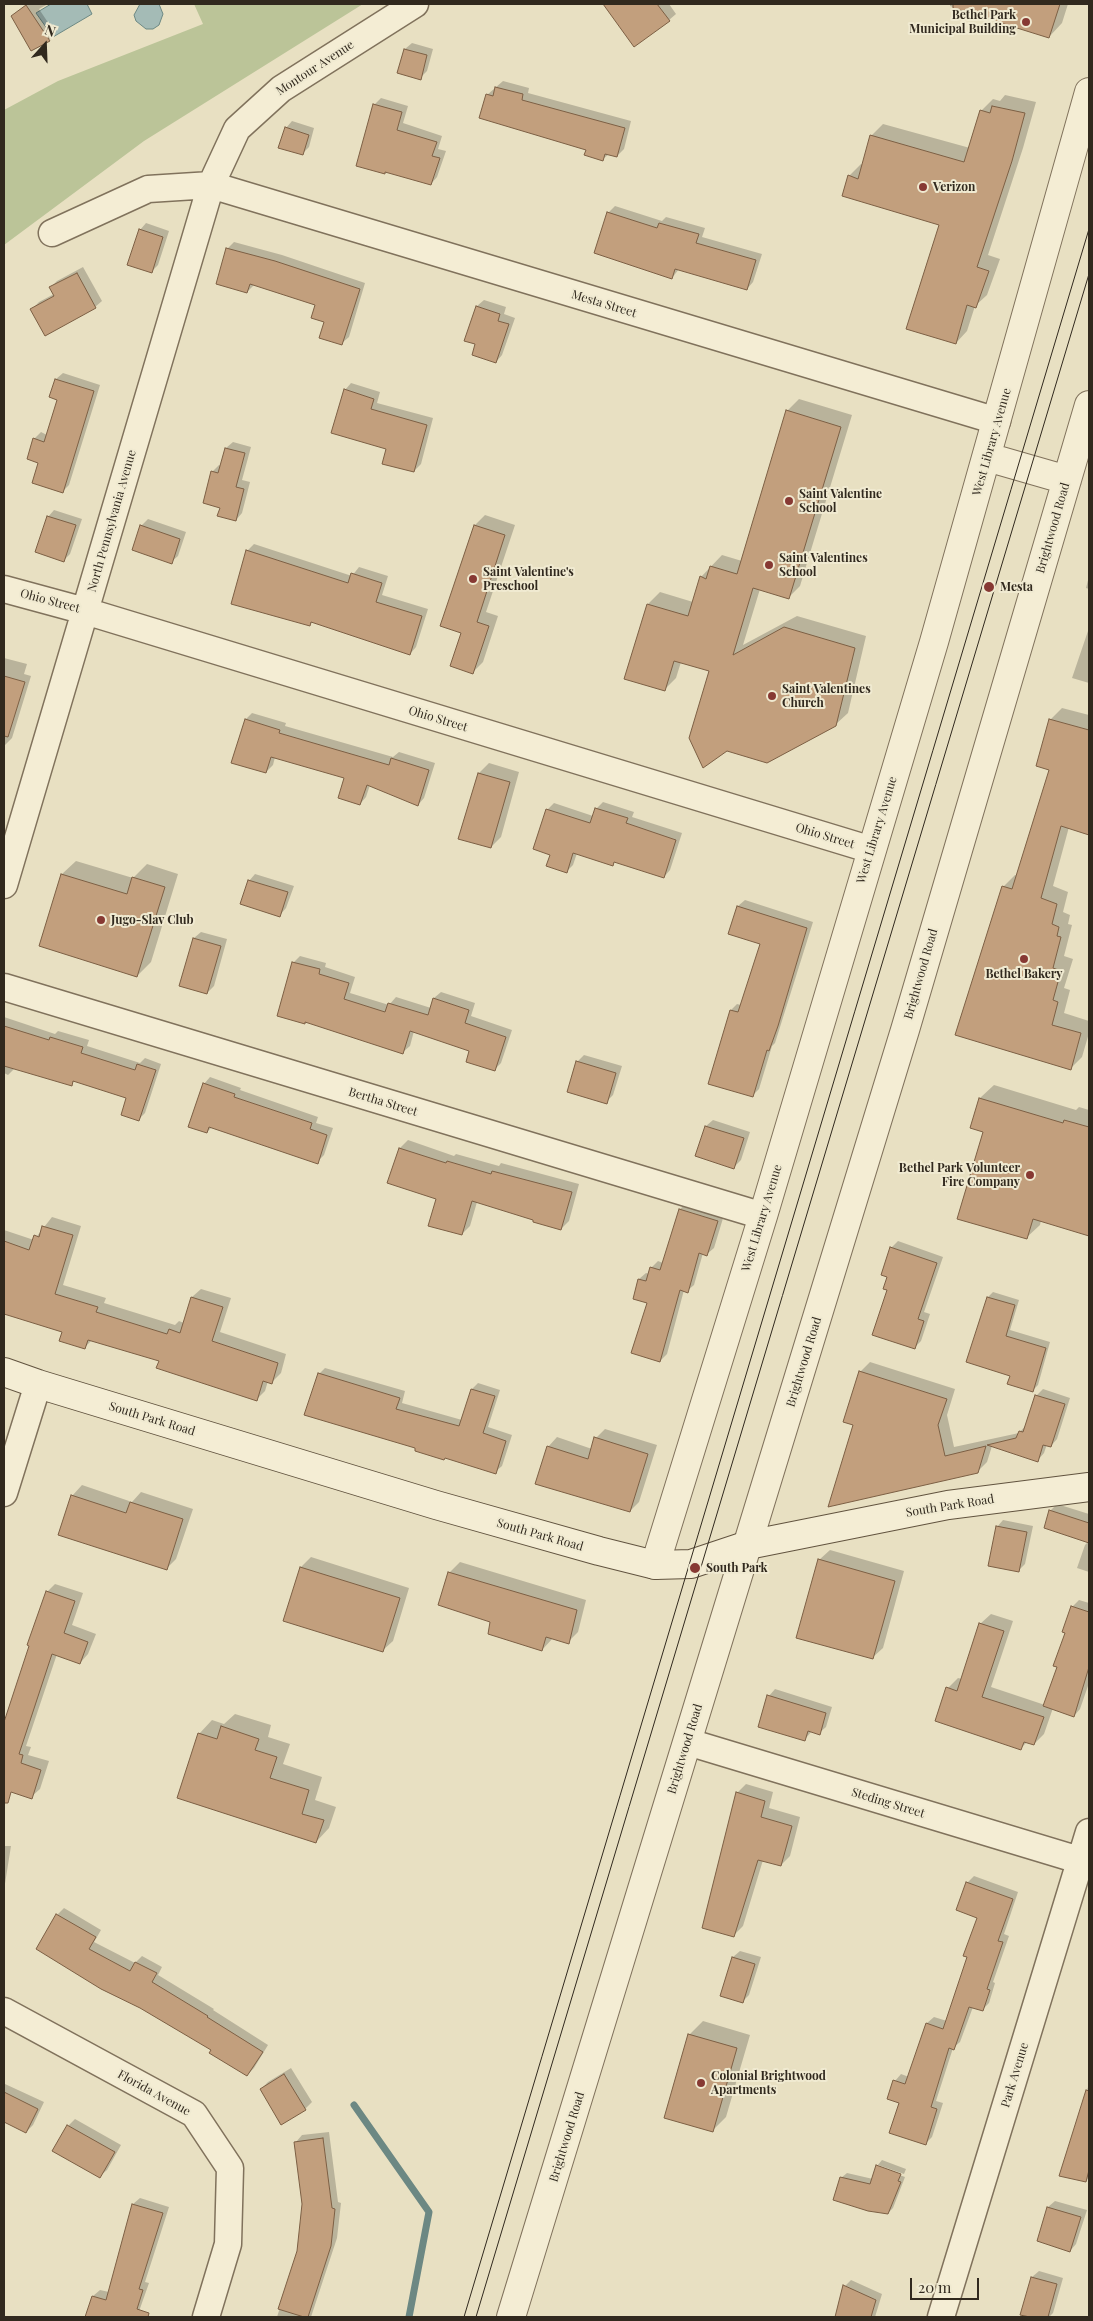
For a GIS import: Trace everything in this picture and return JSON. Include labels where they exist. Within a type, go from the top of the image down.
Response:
[{"type":"street","name":"Montour Avenue","points":[[211,185],[237,130],[281,89],[416,4]]},
{"type":"street","name":"West Library Avenue","points":[[656,1565],[763,1216],[872,850],[987,457],[1089,92]]},
{"type":"street","points":[[52,233],[148,190],[211,185]]},
{"type":"street","name":"Mesta Street","points":[[211,185],[897,393],[997,421]]},
{"type":"street","name":"North Pennsylvania Avenue","points":[[4,885],[211,185]]},
{"type":"street","name":"Brightwood Road","points":[[511,2317],[905,1030],[1067,480],[1083,447],[1089,405]]},
{"type":"street","points":[[987,457],[1067,480]]},
{"type":"street","name":"Ohio Street","points":[[4,589],[85,611],[872,850]]},
{"type":"street","name":"Bertha Street","points":[[4,988],[763,1216]]},
{"type":"street","name":"South Park Road","points":[[4,1372],[436,1505],[599,1552],[656,1565],[691,1564],[748,1545],[948,1505],[1089,1487]]},
{"type":"street","points":[[4,1493],[38,1384]]},
{"type":"street","name":"Steding Street","points":[[688,1742],[1085,1862]]},
{"type":"street","name":"Park Avenue","points":[[941,2317],[1085,1862],[1089,1832]]},
{"type":"street","name":"Florida Avenue","points":[[4,2011],[194,2114],[230,2168],[228,2244],[206,2317]]},
{"type":"green space","points":[[194,4],[363,4],[144,141],[4,245],[4,110],[58,81],[203,24]]},
{"type":"water","points":[[51,4],[87,4],[92,14],[53,37],[36,13]]},
{"type":"water","points":[[140,4],[159,4],[163,14],[159,25],[153,29],[146,29],[136,21],[134,15]]},
{"type":"building","points":[[603,4],[657,4],[670,21],[634,47]]},
{"type":"building","name":"Bethel Park Municipal Building","points":[[953,4],[1060,4],[1049,38],[953,8]]},
{"type":"building","points":[[26,5],[50,41],[31,51],[11,16]]},
{"type":"building","points":[[404,49],[427,55],[421,80],[397,73]]},
{"type":"building","points":[[495,87],[523,94],[522,100],[625,128],[617,157],[605,154],[603,161],[584,155],[586,150],[479,118],[486,94],[493,96]]},
{"type":"building","points":[[373,104],[402,112],[397,130],[437,142],[432,156],[440,158],[431,185],[356,166]]},
{"type":"building","points":[[992,106],[1025,113],[1012,161],[977,267],[989,271],[976,308],[967,305],[956,344],[906,329],[939,225],[842,196],[848,175],[858,179],[870,135],[964,162],[980,110],[990,113]]},
{"type":"building","points":[[285,127],[309,135],[303,155],[278,148]]},
{"type":"building","points":[[607,212],[657,228],[659,223],[699,234],[696,243],[756,260],[747,290],[675,269],[672,279],[594,253]]},
{"type":"building","points":[[139,229],[163,237],[152,273],[127,265]]},
{"type":"building","points":[[226,248],[275,261],[360,289],[342,345],[319,338],[324,322],[311,318],[315,305],[250,284],[247,293],[216,284]]},
{"type":"building","points":[[77,273],[96,308],[45,336],[30,309],[54,296],[49,287]]},
{"type":"building","points":[[476,306],[500,314],[498,321],[509,324],[496,363],[472,355],[475,344],[464,341]]},
{"type":"building","points":[[55,379],[94,391],[63,493],[32,483],[38,463],[27,459],[33,438],[44,442],[57,400],[49,397]]},
{"type":"building","points":[[344,389],[374,399],[371,409],[427,425],[414,472],[382,464],[386,449],[331,433]]},
{"type":"building","points":[[786,410],[841,427],[789,599],[753,588],[733,655],[784,627],[855,648],[836,726],[767,763],[727,751],[703,768],[689,738],[709,671],[674,661],[665,691],[624,679],[647,604],[688,616],[700,576],[706,579],[710,566],[737,574]]},
{"type":"building","points":[[225,448],[245,453],[236,487],[244,489],[236,521],[217,516],[220,508],[203,503],[211,471],[218,473]]},
{"type":"building","points":[[47,516],[76,525],[64,562],[35,552]]},
{"type":"building","points":[[140,525],[180,539],[172,564],[132,550]]},
{"type":"building","name":"Saint Valentine's Preschool","points":[[474,525],[505,535],[477,622],[489,626],[473,674],[450,666],[461,633],[440,626]]},
{"type":"building","points":[[246,550],[348,583],[351,573],[382,583],[376,602],[422,616],[410,655],[311,622],[310,626],[231,604]]},
{"type":"building","points":[[4,676],[25,682],[8,737],[4,736]]},
{"type":"building","points":[[245,719],[280,730],[279,733],[389,765],[391,758],[429,770],[418,806],[367,785],[360,805],[338,798],[344,778],[271,757],[266,773],[231,763]]},
{"type":"building","points":[[1049,719],[1089,730],[1089,835],[1061,826],[1041,898],[1057,904],[1052,924],[1059,927],[1057,936],[1061,937],[1053,968],[1061,971],[1053,1000],[1058,1002],[1052,1025],[1081,1033],[1071,1070],[955,1035],[1002,886],[1012,889],[1049,770],[1036,766]]},
{"type":"building","points":[[478,773],[510,782],[491,848],[458,839]]},
{"type":"building","points":[[595,808],[628,818],[626,823],[676,840],[664,878],[614,862],[613,866],[573,853],[567,873],[546,866],[550,855],[533,849],[546,809],[590,823]]},
{"type":"building","name":"Jugo-Slav Club","points":[[61,874],[127,894],[132,877],[165,887],[137,977],[39,946]]},
{"type":"building","points":[[248,880],[288,892],[280,917],[240,904]]},
{"type":"building","points":[[737,906],[807,928],[778,1026],[769,1051],[767,1050],[753,1097],[708,1084],[730,1010],[738,1012],[760,944],[728,934]]},
{"type":"building","points":[[193,938],[221,946],[207,994],[179,986]]},
{"type":"building","points":[[292,962],[320,969],[319,974],[349,983],[344,999],[385,1012],[388,1003],[428,1015],[433,998],[469,1010],[465,1023],[506,1037],[495,1071],[466,1062],[469,1051],[410,1031],[403,1054],[305,1022],[305,1024],[277,1016]]},
{"type":"building","points":[[4,1026],[49,1040],[50,1037],[83,1047],[81,1053],[135,1070],[137,1064],[156,1070],[139,1121],[121,1115],[126,1098],[73,1081],[72,1086],[4,1066]]},
{"type":"building","points":[[576,1061],[616,1073],[607,1104],[567,1092]]},
{"type":"building","points":[[203,1083],[235,1094],[234,1097],[312,1123],[310,1129],[327,1135],[318,1164],[209,1127],[207,1133],[188,1127]]},
{"type":"building","name":"Bethel Park Volunteer Fire Company","points":[[979,1098],[1063,1123],[1064,1120],[1089,1127],[1089,1236],[1033,1219],[1027,1239],[957,1219],[983,1132],[970,1128]]},
{"type":"building","points":[[705,1126],[744,1138],[734,1169],[695,1156]]},
{"type":"building","points":[[399,1148],[446,1163],[447,1161],[491,1174],[492,1171],[572,1192],[561,1230],[472,1201],[462,1235],[428,1226],[436,1199],[387,1183]]},
{"type":"building","points":[[679,1209],[718,1221],[707,1256],[699,1253],[688,1293],[680,1290],[660,1362],[631,1353],[647,1303],[633,1299],[638,1279],[646,1281],[650,1267],[660,1270]]},
{"type":"building","points":[[42,1226],[73,1235],[55,1294],[98,1307],[96,1312],[167,1334],[169,1329],[180,1333],[191,1297],[223,1307],[212,1341],[278,1363],[272,1384],[263,1381],[257,1401],[156,1368],[159,1361],[88,1340],[85,1349],[59,1341],[62,1332],[4,1314],[4,1241],[29,1250],[34,1235],[39,1237]]},
{"type":"building","points":[[890,1247],[937,1263],[918,1319],[924,1321],[915,1349],[872,1335],[887,1290],[883,1289],[887,1277],[881,1275]]},
{"type":"building","points":[[987,1297],[1015,1305],[1006,1336],[1046,1348],[1033,1392],[1007,1384],[1010,1376],[966,1362]]},
{"type":"building","points":[[859,1371],[947,1399],[938,1425],[945,1456],[986,1446],[978,1473],[828,1507],[853,1425],[843,1422]]},
{"type":"building","points":[[318,1373],[400,1398],[396,1409],[459,1426],[471,1389],[495,1396],[483,1433],[506,1441],[496,1474],[445,1458],[444,1460],[415,1451],[415,1448],[304,1415]]},
{"type":"building","points":[[1035,1395],[1065,1404],[1051,1447],[1043,1445],[1038,1462],[987,1445],[1016,1438],[1019,1431],[1023,1432]]},
{"type":"building","points":[[594,1437],[648,1454],[630,1512],[535,1484],[547,1446],[588,1459]]},
{"type":"building","points":[[71,1495],[126,1513],[130,1502],[183,1519],[167,1570],[58,1535]]},
{"type":"building","points":[[1049,1510],[1089,1523],[1089,1543],[1044,1528]]},
{"type":"building","points":[[996,1526],[1027,1532],[1019,1572],[988,1566]]},
{"type":"building","points":[[818,1559],[895,1581],[873,1659],[796,1638]]},
{"type":"building","points":[[300,1567],[400,1598],[383,1652],[283,1621]]},
{"type":"building","points":[[448,1572],[577,1610],[569,1644],[546,1637],[542,1651],[488,1634],[490,1622],[438,1605]]},
{"type":"building","points":[[46,1591],[75,1601],[64,1633],[88,1642],[80,1664],[52,1654],[19,1754],[23,1755],[21,1763],[41,1770],[32,1799],[11,1792],[8,1803],[4,1803],[4,1722],[29,1646],[27,1645]]},
{"type":"building","points":[[1071,1606],[1089,1612],[1089,1667],[1074,1717],[1043,1706],[1057,1667],[1053,1666],[1065,1633],[1062,1632]]},
{"type":"building","points":[[979,1623],[1004,1631],[982,1697],[1044,1717],[1034,1745],[1024,1742],[1021,1750],[935,1721],[946,1687],[957,1691]]},
{"type":"building","points":[[767,1695],[826,1713],[820,1735],[808,1731],[805,1741],[758,1727]]},
{"type":"building","points":[[221,1726],[259,1739],[255,1750],[277,1757],[270,1778],[309,1790],[302,1814],[324,1820],[316,1843],[177,1798],[198,1733],[217,1739]]},
{"type":"building","points":[[736,1792],[765,1801],[761,1817],[792,1826],[781,1866],[758,1860],[734,1937],[702,1928]]},
{"type":"building","points":[[966,1882],[1013,1899],[998,1941],[1003,1942],[987,1989],[990,1990],[983,2011],[969,2007],[954,2050],[949,2048],[931,2107],[937,2109],[926,2145],[889,2133],[899,2103],[887,2099],[893,2080],[905,2084],[926,2023],[943,2029],[967,1957],[963,1956],[977,1918],[956,1910]]},
{"type":"building","points":[[56,1914],[96,1937],[89,1949],[130,1971],[135,1962],[157,1973],[152,1982],[263,2052],[247,2076],[209,2053],[211,2050],[140,2008],[101,1989],[36,1949]]},
{"type":"building","points":[[732,1957],[755,1964],[743,2003],[720,1996]]},
{"type":"building","name":"Colonial Brightwood Apartments","points":[[688,2034],[737,2048],[713,2132],[664,2118]]},
{"type":"building","points":[[284,2074],[306,2110],[281,2125],[260,2089]]},
{"type":"building","points":[[1086,2090],[1089,2091],[1089,2170],[1086,2182],[1059,2176]]},
{"type":"building","points":[[4,2092],[38,2109],[26,2133],[4,2122]]},
{"type":"building","points":[[67,2125],[115,2152],[100,2178],[52,2151]]},
{"type":"building","points":[[323,2138],[332,2208],[335,2209],[331,2246],[308,2317],[304,2317],[278,2309],[297,2251],[302,2204],[294,2142]]},
{"type":"building","points":[[876,2165],[901,2174],[898,2181],[901,2182],[888,2214],[868,2211],[833,2200],[840,2177],[870,2184]]},
{"type":"building","points":[[132,2204],[163,2213],[139,2289],[143,2290],[137,2309],[149,2313],[148,2317],[85,2317],[92,2296],[106,2300]]},
{"type":"building","points":[[1047,2207],[1081,2217],[1070,2252],[1037,2241]]},
{"type":"building","points":[[1031,2277],[1057,2284],[1048,2317],[1020,2315]]},
{"type":"building","points":[[843,2285],[876,2300],[871,2317],[835,2317]]},
{"type":"waterway","points":[[354,2105],[429,2212],[409,2317]]},
{"type":"tram line","points":[[464,2317],[1089,229]]},
{"type":"tram line","points":[[476,2317],[1089,274]]},
{"type":"place","name":"Bethel Park Municipal Building","points":[[1026,22]]},
{"type":"place","name":"Verizon","points":[[923,187]]},
{"type":"place","name":"Saint Valentine School","points":[[789,501]]},
{"type":"place","name":"Saint Valentines School","points":[[769,565]]},
{"type":"place","name":"Saint Valentine's Preschool","points":[[473,579]]},
{"type":"place","name":"Mesta","points":[[989,587]]},
{"type":"place","name":"Saint Valentines Church","points":[[772,696]]},
{"type":"place","name":"Jugo-Slav Club","points":[[101,920]]},
{"type":"place","name":"Bethel Bakery","points":[[1024,959]]},
{"type":"place","name":"Bethel Park Volunteer Fire Company","points":[[1030,1175]]},
{"type":"place","name":"South Park","points":[[695,1568]]},
{"type":"place","name":"Colonial Brightwood Apartments","points":[[701,2083]]}]
